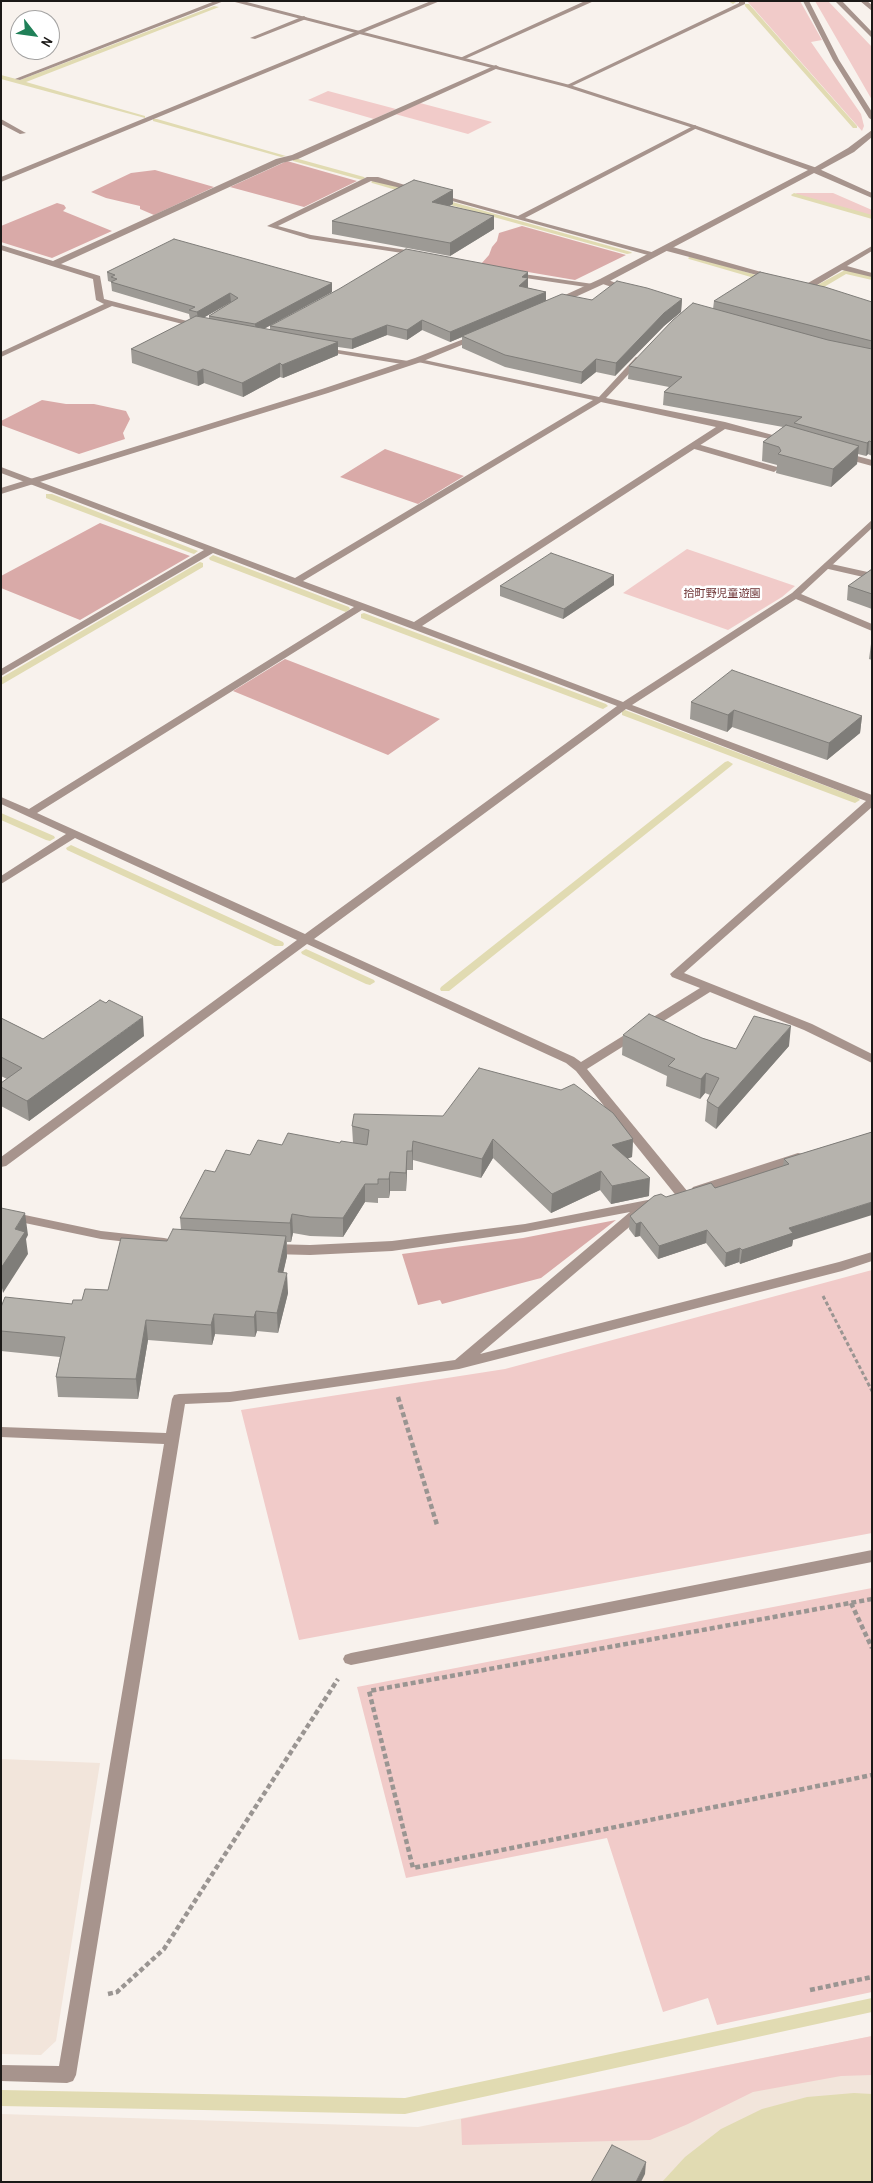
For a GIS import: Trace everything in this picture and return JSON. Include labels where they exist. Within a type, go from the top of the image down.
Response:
[{"type":"street","points":[[18,79],[220,1]]},
{"type":"street","points":[[234,1],[496,66],[568,86],[695,127],[814,170],[872,196]]},
{"type":"street","points":[[1,180],[437,1]]},
{"type":"street","points":[[463,58],[591,1]]},
{"type":"street","points":[[568,86],[742,4],[742,1]]},
{"type":"street","points":[[806,1],[825,35],[836,60],[872,118]]},
{"type":"street","points":[[838,1],[872,36]]},
{"type":"street","points":[[864,1],[872,9]]},
{"type":"street","points":[[253,38],[304,18]]},
{"type":"street","points":[[54,264],[279,161],[295,157],[496,66]]},
{"type":"street","points":[[1,121],[22,133]]},
{"type":"street","points":[[520,218],[695,127]]},
{"type":"street","points":[[548,306],[603,281],[814,170],[851,150],[865,140],[872,132]]},
{"type":"street","points":[[430,256],[310,237],[271,226],[370,179],[378,179],[652,255]]},
{"type":"street","points":[[1,247],[97,278],[100,300],[202,325]]},
{"type":"street","points":[[666,248],[781,279]]},
{"type":"street","points":[[790,281],[809,286],[872,248]]},
{"type":"street","points":[[394,259],[410,252]]},
{"type":"street","points":[[841,267],[872,274]]},
{"type":"street","points":[[500,272],[593,286]]},
{"type":"street","points":[[603,281],[638,293]]},
{"type":"street","points":[[1,356],[112,303]]},
{"type":"street","points":[[3,489],[418,360],[486,333]]},
{"type":"street","points":[[314,347],[408,363]]},
{"type":"street","points":[[296,581],[601,399],[648,350]]},
{"type":"street","points":[[418,360],[725,425],[799,443]]},
{"type":"street","points":[[415,626],[725,425]]},
{"type":"street","points":[[694,446],[774,469]]},
{"type":"street","points":[[835,453],[872,463]]},
{"type":"street","points":[[1,470],[872,800],[676,974],[808,1028],[872,1058]]},
{"type":"street","points":[[1,1162],[625,705],[795,595],[872,523]]},
{"type":"street","points":[[1,673],[213,550]]},
{"type":"street","points":[[827,566],[872,576]]},
{"type":"street","points":[[795,595],[872,628]]},
{"type":"street","points":[[29,813],[362,606]]},
{"type":"street","points":[[1,800],[570,1060],[580,1068],[683,1195]]},
{"type":"street","points":[[1,881],[74,834]]},
{"type":"street","points":[[580,1068],[709,987]]},
{"type":"street","points":[[254,1248],[310,1250],[392,1246],[525,1228],[648,1204],[683,1195],[815,1152]]},
{"type":"street","points":[[459,1364],[648,1204]]},
{"type":"street","points":[[1,1214],[101,1234],[179,1243]]},
{"type":"street","points":[[1,2073],[67,2075],[179,1399],[230,1396],[459,1364],[823,1271],[872,1256]]},
{"type":"street","points":[[1,1432],[173,1438]]},
{"type":"street","points":[[351,1659],[872,1556]]},
{"type":"path","points":[[822,1294],[872,1391]]},
{"type":"path","points":[[397,1394],[437,1525]]},
{"type":"path","points":[[872,1599],[370,1691],[413,1868],[872,1775]]},
{"type":"path","points":[[851,1603],[872,1648]]},
{"type":"path","points":[[79,2003],[117,1992],[164,1949],[351,1659]]},
{"type":"path","points":[[810,1990],[872,1977]]},
{"type":"shaded area","points":[[287,161],[357,181],[304,207],[230,187]]},
{"type":"shaded area","points":[[155,170],[214,187],[154,215],[140,209],[140,206],[106,198],[91,192],[131,173]]},
{"type":"shaded area","points":[[57,203],[64,205],[66,208],[63,211],[112,231],[52,258],[1,242],[1,226]]},
{"type":"shaded area","points":[[522,226],[626,255],[575,280],[481,264],[489,255],[499,233]]},
{"type":"shaded area","points":[[42,400],[66,404],[94,404],[126,411],[130,419],[123,433],[125,439],[79,454],[1,425],[1,421]]},
{"type":"shaded area","points":[[385,449],[464,476],[418,504],[340,477]]},
{"type":"shaded area","points":[[100,523],[190,556],[80,620],[1,588],[1,576]]},
{"type":"shaded area","points":[[285,659],[440,719],[388,755],[233,691]]},
{"type":"shaded area","points":[[616,1220],[541,1278],[442,1304],[440,1300],[418,1305],[402,1254],[523,1238]]},
{"type":"shaded area","points":[[1,1759],[100,1763],[56,2041],[41,2055],[1,2054]]},
{"type":"shaded area","points":[[872,2036],[872,2182],[1,2182],[1,2114],[418,2127]]},
{"type":"shaded area","points":[[854,2093],[872,2094],[872,2182],[662,2182],[685,2157],[721,2129],[762,2109],[807,2097]]},
{"type":"green space","points":[[747,1],[800,1],[822,40],[811,42],[861,114],[864,126],[862,131]]},
{"type":"green space","points":[[815,1],[828,1],[872,47],[872,100]]},
{"type":"green space","points":[[328,91],[396,109],[374,119],[308,100]]},
{"type":"green space","points":[[420,103],[492,122],[468,134],[395,114]]},
{"type":"green space","points":[[833,193],[872,210],[872,216],[795,194]]},
{"type":"green space","name":"拾町野児童遊園","points":[[687,549],[795,586],[782,597],[728,630],[623,593]]},
{"type":"green space","points":[[872,1270],[872,1533],[299,1640],[241,1410],[505,1369]]},
{"type":"green space","points":[[872,1588],[872,1992],[717,2025],[708,1998],[663,2012],[607,1838],[406,1878],[357,1687]]},
{"type":"green space","points":[[872,2036],[872,2075],[841,2076],[753,2092],[688,2124],[650,2140],[462,2145],[461,2119]]},
{"type":"building","points":[[414,180],[453,190],[432,202],[494,216],[450,243],[332,221]]},
{"type":"building","points":[[174,239],[332,283],[255,324],[209,316],[238,298],[230,293],[197,312],[189,310],[195,307],[111,282],[117,279],[111,277],[115,275],[107,272]]},
{"type":"building","points":[[406,249],[528,272],[522,277],[528,278],[519,286],[546,292],[450,332],[422,320],[407,330],[387,325],[352,339],[270,326],[339,289]]},
{"type":"building","points":[[760,272],[825,287],[872,302],[872,341],[714,301]]},
{"type":"building","points":[[617,281],[682,299],[664,313],[616,363],[596,359],[582,372],[505,355],[462,336],[562,294],[592,300]]},
{"type":"building","points":[[693,303],[828,340],[872,349],[872,442],[869,441],[867,443],[794,423],[802,417],[664,392],[682,377],[629,366],[673,320]]},
{"type":"building","points":[[196,316],[338,342],[282,365],[280,363],[242,383],[203,369],[197,372],[131,349]]},
{"type":"building","points":[[786,425],[859,446],[833,469],[778,454],[781,451],[779,447],[763,442]]},
{"type":"building","points":[[551,553],[614,575],[564,609],[500,586]]},
{"type":"building","points":[[872,569],[872,594],[848,586]]},
{"type":"building","points":[[732,670],[862,716],[829,743],[734,710],[728,715],[691,702]]},
{"type":"building","points":[[100,1000],[106,1003],[109,1000],[143,1017],[27,1101],[1,1087],[1,1083],[22,1068],[1,1057],[1,1018],[43,1039]]},
{"type":"building","points":[[649,1014],[702,1038],[736,1049],[754,1016],[791,1026],[718,1108],[707,1101],[719,1078],[706,1073],[701,1079],[668,1066],[675,1059],[623,1035]]},
{"type":"building","points":[[479,1068],[561,1090],[574,1084],[613,1113],[633,1139],[612,1145],[650,1178],[612,1186],[601,1171],[552,1194],[493,1139],[482,1159],[413,1141],[412,1151],[407,1151],[406,1173],[390,1172],[389,1179],[378,1179],[378,1184],[365,1184],[343,1218],[310,1217],[292,1214],[290,1223],[180,1218],[205,1170],[215,1172],[226,1150],[250,1155],[258,1140],[282,1145],[288,1133],[340,1143],[341,1141],[367,1145],[369,1130],[352,1126],[354,1114],[443,1116]]},
{"type":"building","points":[[872,1132],[872,1202],[789,1228],[793,1233],[742,1250],[740,1248],[726,1253],[707,1230],[659,1246],[641,1222],[636,1224],[630,1216],[654,1196],[661,1194],[666,1197],[711,1183],[715,1188],[789,1164],[784,1159]]},
{"type":"building","points":[[1,1208],[25,1213],[15,1229],[25,1232],[1,1268]]},
{"type":"building","points":[[173,1229],[286,1236],[278,1272],[287,1273],[277,1313],[256,1311],[254,1317],[214,1314],[211,1325],[146,1320],[136,1379],[56,1377],[65,1337],[1,1331],[1,1307],[5,1297],[72,1304],[73,1300],[82,1300],[85,1289],[108,1290],[121,1238],[167,1241]]},
{"type":"building","points":[[612,2145],[646,2162],[636,2182],[591,2182]]},
{"type":"waterway","points":[[747,5],[855,127]]},
{"type":"waterway","points":[[21,82],[216,7]]},
{"type":"waterway","points":[[1,77],[143,117]]},
{"type":"waterway","points":[[155,120],[283,156]]},
{"type":"waterway","points":[[295,160],[362,178]]},
{"type":"waterway","points":[[374,182],[410,192]]},
{"type":"waterway","points":[[794,195],[872,217]]},
{"type":"waterway","points":[[438,200],[629,253]]},
{"type":"waterway","points":[[691,258],[768,280]]},
{"type":"waterway","points":[[807,290],[811,291],[845,272],[872,278]]},
{"type":"waterway","points":[[49,496],[194,551]]},
{"type":"waterway","points":[[213,558],[346,609]]},
{"type":"waterway","points":[[1,682],[200,565]]},
{"type":"waterway","points":[[364,616],[603,706]]},
{"type":"waterway","points":[[625,713],[855,800]]},
{"type":"waterway","points":[[445,989],[728,764]]},
{"type":"waterway","points":[[1,816],[50,838]]},
{"type":"waterway","points":[[71,848],[279,944]]},
{"type":"waterway","points":[[306,952],[370,982]]},
{"type":"waterway","points":[[1,2098],[405,2106],[872,2005]]}]
